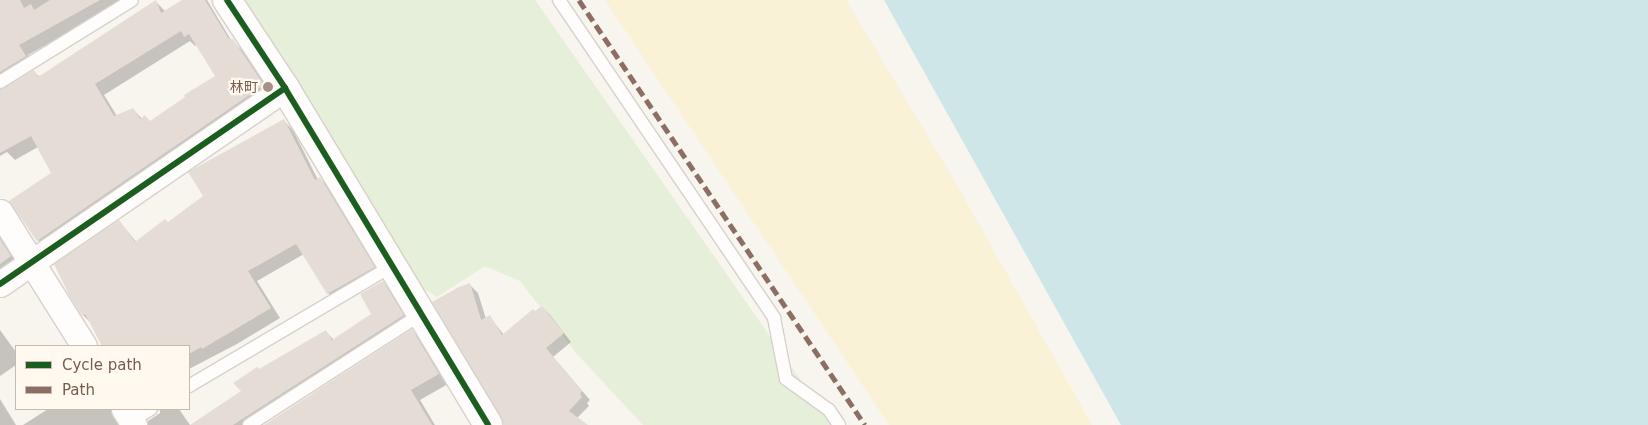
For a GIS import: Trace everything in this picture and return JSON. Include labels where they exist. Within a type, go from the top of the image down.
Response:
[{"type":"street","points":[[227,0],[284,88],[487,425]]},
{"type":"street","points":[[0,284],[284,88]]},
{"type":"street","points":[[0,212],[83,345]]},
{"type":"lane","points":[[0,82],[132,0]]},
{"type":"lane","points":[[558,0],[774,318],[786,379],[829,410],[839,425]]},
{"type":"lane","points":[[190,385],[392,266]]},
{"type":"lane","points":[[249,425],[421,314]]},
{"type":"green space","points":[[244,0],[535,0],[832,425],[643,425],[577,354],[520,281],[485,266],[437,297],[424,289],[267,44]]},
{"type":"sand","points":[[605,0],[846,0],[957,185],[1092,425],[889,425]]},
{"type":"water","points":[[884,0],[1648,0],[1648,425],[1121,425]]},
{"type":"building","points":[[0,0],[20,0],[24,8],[31,4],[34,10],[50,0],[100,0],[19,45],[26,56],[0,72]]},
{"type":"building","points":[[156,0],[161,13],[182,0],[205,0],[229,39],[233,39],[264,85],[37,241],[9,201],[51,173],[31,136],[0,153],[0,90],[34,70],[38,77]],"holes":[[[181,31],[184,37],[189,34],[215,76],[184,95],[185,97],[150,121],[145,115],[140,119],[133,108],[114,116],[95,84]]]},
{"type":"building","points":[[284,119],[315,180],[320,177],[375,267],[327,294],[296,244],[248,271],[271,308],[202,349],[201,347],[190,353],[190,345],[101,345],[85,314],[82,316],[69,295],[54,264],[119,220],[135,242],[165,219],[168,222],[203,196],[188,172]]},
{"type":"building","points":[[0,239],[11,256],[0,264]]},
{"type":"building","points":[[383,281],[404,315],[233,425],[190,425],[241,391],[233,383],[257,367],[259,369],[326,330],[332,340],[371,314],[360,294]]},
{"type":"building","points":[[470,283],[481,320],[490,315],[502,335],[533,309],[535,311],[542,306],[564,333],[546,348],[582,391],[580,394],[582,397],[569,411],[588,425],[504,425],[432,302]]},
{"type":"building","points":[[412,329],[439,374],[411,390],[432,425],[264,425]]},
{"type":"marked path","points":[[579,0],[865,425]]},
{"type":"cycle path","points":[[227,0],[285,88],[488,425]]},
{"type":"cycle path","points":[[0,284],[285,88]]},
{"type":"place","name":"林町","points":[[268,87]]}]
